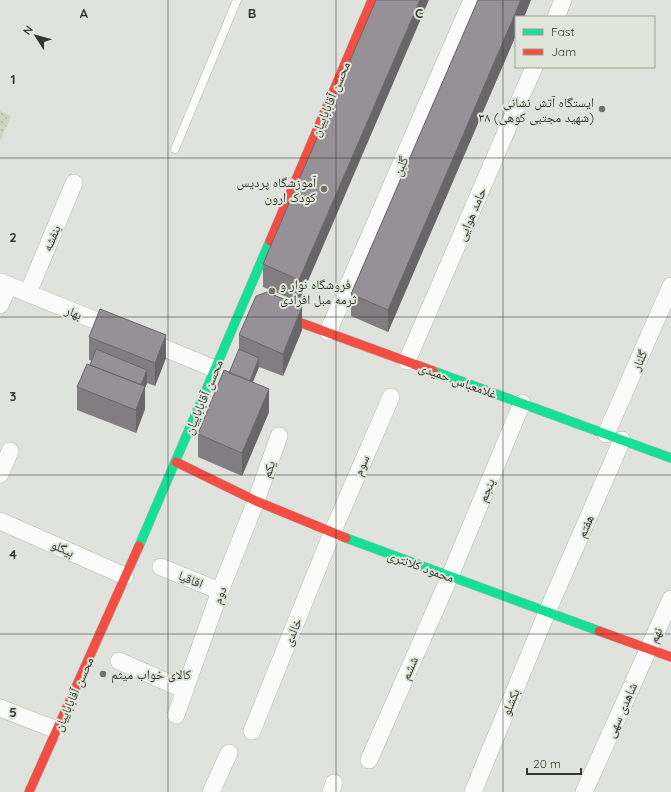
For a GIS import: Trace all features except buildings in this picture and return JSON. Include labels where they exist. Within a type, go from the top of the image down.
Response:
[{"type":"street","name":"محسن آقاباباییان","points":[[29,792],[216,369],[248,303],[372,0]]},
{"type":"street","name":"گلبن","points":[[328,332],[472,0]]},
{"type":"street","points":[[556,16],[563,0]]},
{"type":"street","name":"حامد هوایی","points":[[407,361],[534,68]]},
{"type":"street","name":"بنفشه","points":[[28,293],[74,183]]},
{"type":"street","points":[[0,305],[4,283]]},
{"type":"street","name":"بهار","points":[[4,283],[216,369]]},
{"type":"street","name":"گلنار","points":[[606,434],[671,286]]},
{"type":"street","name":"غلامعباس حمیدی","points":[[265,310],[671,458]]},
{"type":"street","name":"سوم","points":[[332,533],[391,398]]},
{"type":"street","name":"پنجم","points":[[450,576],[522,403]]},
{"type":"street","name":"یکم","points":[[256,501],[279,436]]},
{"type":"street","name":"هفتم","points":[[547,612],[622,440]]},
{"type":"street","points":[[0,474],[10,451]]},
{"type":"street","name":"محمود کلانتری","points":[[176,462],[256,501],[332,533],[671,658]]},
{"type":"street","name":"دوم","points":[[176,715],[220,591],[256,501]]},
{"type":"street","name":"بیگلو","points":[[0,521],[125,576]]},
{"type":"street","name":"خالدی","points":[[252,731],[332,533]]},
{"type":"street","name":"اقاقیا","points":[[161,567],[220,591]]},
{"type":"street","name":"ششم","points":[[369,760],[450,576]]},
{"type":"street","name":"نهم","points":[[648,649],[671,599]]},
{"type":"street","name":"بکشلو","points":[[473,792],[547,612]]},
{"type":"street","name":"شاهدی سهی","points":[[584,792],[648,649]]},
{"type":"street","points":[[119,661],[185,690]]},
{"type":"street","points":[[0,708],[57,730]]},
{"type":"street","points":[[211,792],[229,753]]},
{"type":"lane","points":[[176,149],[237,0]]},
{"type":"green space","points":[[0,111],[11,116],[0,141]]},
{"type":"traffic: fast","points":[[139,546],[270,241]]},
{"type":"traffic: fast","points":[[433,371],[671,458]]},
{"type":"traffic: fast","points":[[346,538],[599,631]]},
{"type":"traffic: jam","points":[[270,241],[372,0]]},
{"type":"traffic: jam","points":[[274,313],[433,371]]},
{"type":"traffic: jam","points":[[176,462],[256,501],[346,538]]},
{"type":"traffic: jam","points":[[29,792],[139,546]]},
{"type":"traffic: jam","points":[[599,631],[671,657]]},
{"type":"place","name":"ایستگاه آتش نشانی ۳۸ (شهید مجتبی کوهی)","points":[[602,109]]},
{"type":"place","name":"آموزشگاه پردیس کودک ارون","points":[[324,189]]},
{"type":"place","name":"فروشگاه نوار و ثرمه مبل افرادی","points":[[272,291]]},
{"type":"place","name":"کالای خواب میثم","points":[[103,674]]}]
